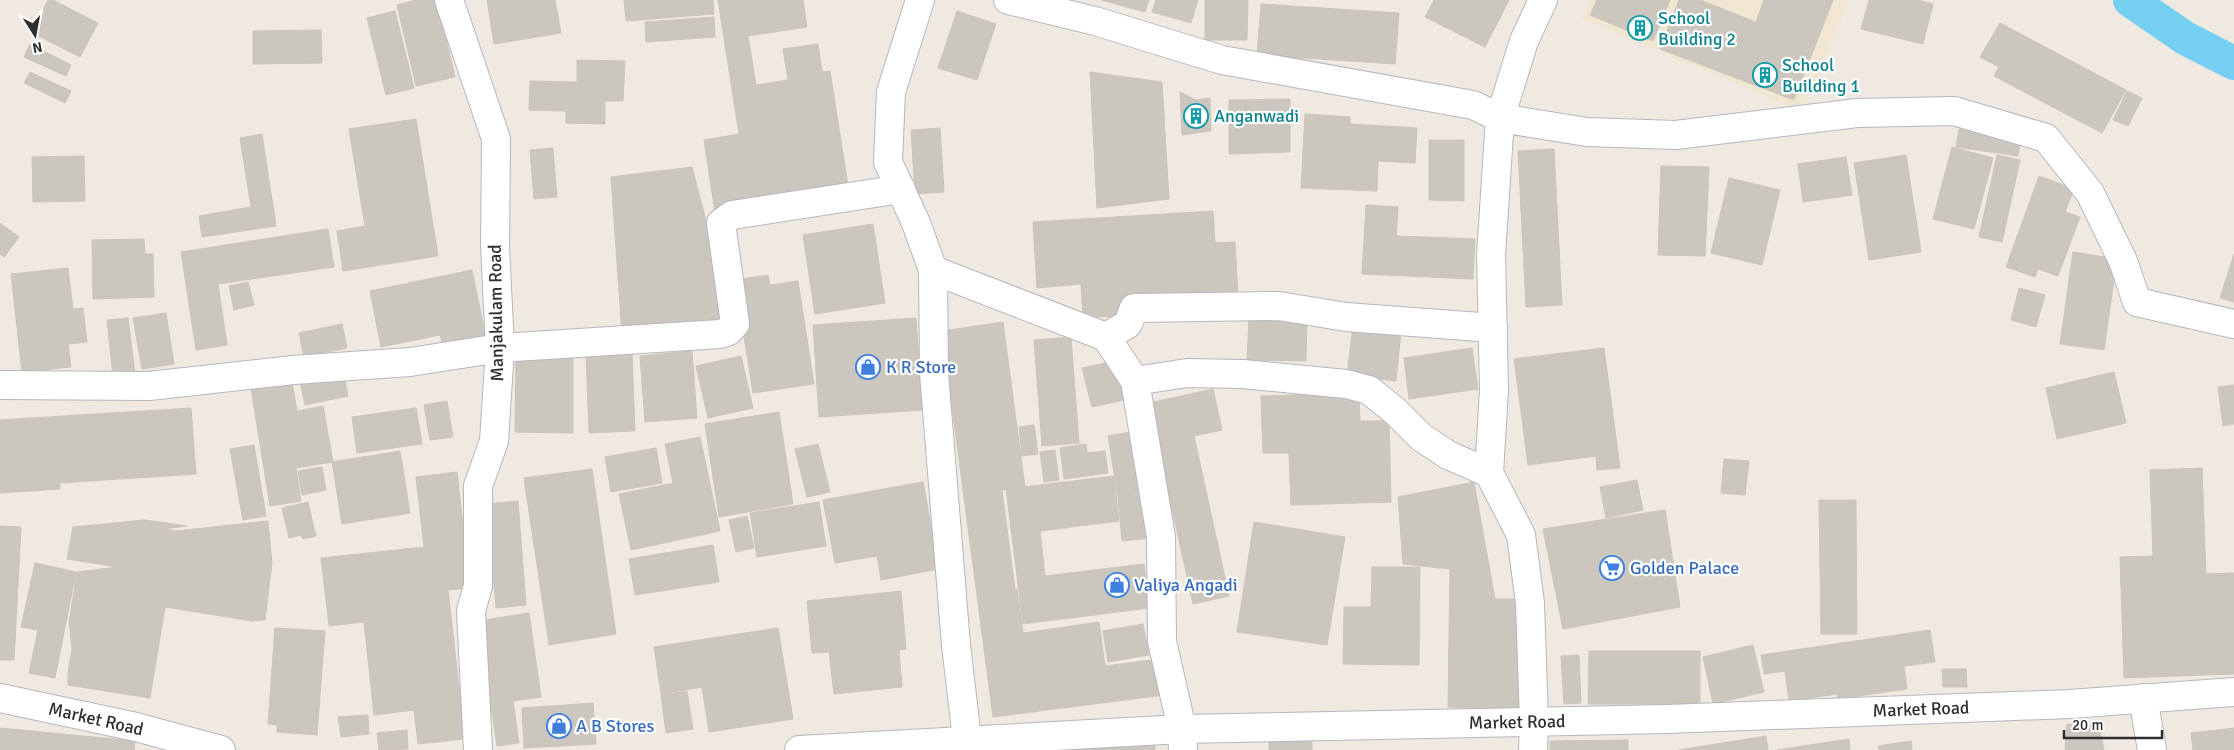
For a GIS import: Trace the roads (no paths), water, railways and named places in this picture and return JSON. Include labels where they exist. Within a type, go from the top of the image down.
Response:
[{"type":"street","name":"Manjakulam Road","points":[[448,0],[496,139],[495,246],[500,348],[494,441],[478,486],[478,586],[471,612],[478,750]]},
{"type":"street","points":[[920,0],[891,92],[888,162],[916,223],[933,270],[934,373],[956,644],[967,740]]},
{"type":"street","points":[[1008,0],[1095,21],[1222,60],[1473,105],[1500,118],[1587,132],[1676,135],[1857,113],[1954,111],[2046,138],[2090,193],[2123,261],[2138,302],[2234,324]]},
{"type":"street","points":[[1533,750],[1534,722],[1530,602],[1522,535],[1489,474],[1494,390],[1492,255],[1500,118],[1524,42],[1543,0]]},
{"type":"street","points":[[0,385],[149,386],[293,370],[410,362],[500,348],[711,335],[729,331],[735,324],[721,223],[732,215],[901,190]]},
{"type":"street","points":[[933,270],[1106,337],[1135,382],[1161,537],[1162,641],[1183,740]]},
{"type":"street","points":[[1106,337],[1128,324],[1134,308],[1190,306],[1279,306],[1346,317],[1493,328]]},
{"type":"street","points":[[1135,382],[1187,373],[1206,373],[1293,377],[1346,384],[1369,390],[1395,411],[1421,437],[1448,455],[1489,474]]},
{"type":"street","name":"Market Road","points":[[799,750],[967,740],[1183,740],[1534,722],[2070,704],[2234,692]]},
{"type":"street","name":"Market Road","points":[[0,698],[136,727],[221,750]]},
{"type":"street","points":[[2143,698],[2152,750]]},
{"type":"waterway","points":[[2130,0],[2185,38],[2234,63]]},
{"type":"place","name":"School Building 2","points":[[1640,28]]},
{"type":"place","name":"School Building 1","points":[[1765,75]]},
{"type":"place","name":"Anganwadi","points":[[1196,116]]},
{"type":"place","name":"K R Store","points":[[868,367]]},
{"type":"place","name":"Golden Palace","points":[[1612,568]]},
{"type":"place","name":"Valiya Angadi","points":[[1117,585]]},
{"type":"place","name":"A B Stores","points":[[559,726]]}]
